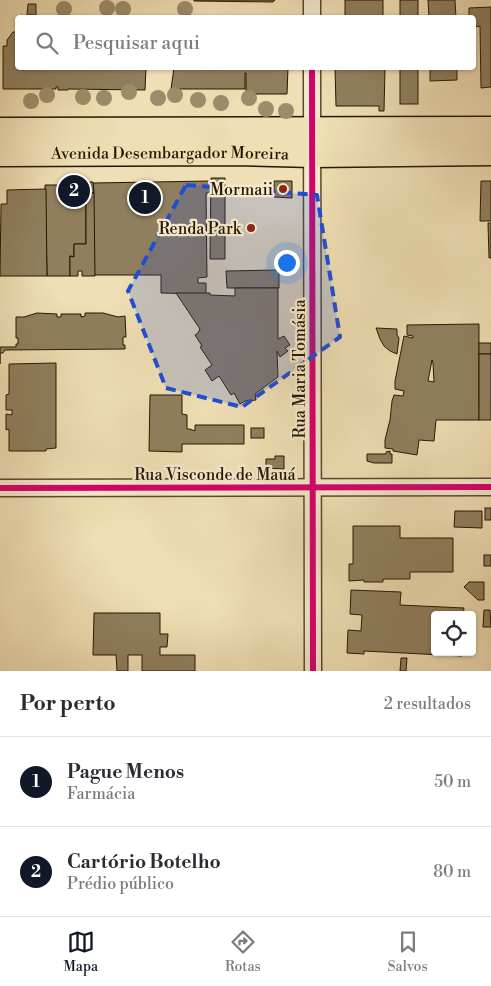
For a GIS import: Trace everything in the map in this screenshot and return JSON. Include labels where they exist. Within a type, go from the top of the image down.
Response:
[{"type":"main road","name":"Avenida Desembargador Moreira","points":[[0,153],[237,152],[312,142],[491,130]]},
{"type":"main road","name":"Avenida Desembargador Moreira","points":[[0,131],[312,142],[491,152]]},
{"type":"street","points":[[312,0],[312,15]]},
{"type":"street","name":"Rua Maria Tomásia","points":[[312,70],[313,671]]},
{"type":"street","name":"Rua Visconde de Mauá","points":[[0,488],[491,487]]},
{"type":"highlighted area","points":[[186,185],[317,195],[340,337],[242,407],[166,388],[128,291]]},
{"type":"building","points":[[194,0],[275,0],[273,2]]},
{"type":"building","points":[[345,0],[383,0],[383,15],[345,15]]},
{"type":"building","points":[[400,0],[418,0],[418,15],[400,15]]},
{"type":"building","points":[[428,0],[455,0],[456,15],[429,15]]},
{"type":"building","points":[[28,4],[36,4],[36,15],[27,15]]},
{"type":"building","points":[[491,7],[491,87],[481,88],[480,26],[476,27],[476,15],[469,15],[469,8]]},
{"type":"building","points":[[15,32],[15,70],[146,70],[145,90],[58,90],[58,87],[56,89],[3,89],[3,46],[7,46],[7,40]]},
{"type":"building","points":[[174,70],[288,70],[287,94],[246,94],[246,73],[245,89],[171,89]]},
{"type":"building","points":[[335,70],[385,70],[384,111],[379,111],[379,106],[336,106]]},
{"type":"building","points":[[400,70],[418,70],[418,104],[400,104]]},
{"type":"building","points":[[430,70],[457,70],[457,80],[430,81]]},
{"type":"building","points":[[211,178],[225,178],[225,259],[210,259]]},
{"type":"building","points":[[211,181],[211,193],[206,193],[207,277],[198,278],[198,283],[206,283],[206,294],[161,293],[161,275],[94,275],[93,183]]},
{"type":"building","name":"Mormaii","points":[[274,181],[292,181],[292,198],[274,197]]},
{"type":"building","points":[[481,181],[491,181],[491,221],[480,221]]},
{"type":"building","points":[[70,182],[93,182],[94,193],[86,193],[86,244],[74,244],[74,257],[70,256],[70,276],[47,276],[45,185],[70,185]]},
{"type":"building","points":[[46,189],[47,276],[0,276],[1,204],[7,204],[7,190]]},
{"type":"building","points":[[86,193],[94,193],[95,276],[82,276],[82,271],[78,271],[78,276],[70,276],[70,256],[74,257],[74,244],[86,244]]},
{"type":"building","points":[[488,223],[491,223],[491,258],[489,258]]},
{"type":"building","points":[[279,270],[279,288],[227,288],[226,271]]},
{"type":"building","points":[[235,288],[278,288],[278,339],[284,336],[290,345],[285,348],[288,351],[280,357],[277,351],[278,377],[255,394],[256,400],[245,401],[240,404],[234,393],[231,395],[219,376],[212,381],[205,370],[212,365],[200,347],[202,346],[195,335],[200,329],[176,293],[210,293],[210,295],[235,296]]},
{"type":"building","points":[[37,313],[57,314],[57,317],[61,317],[61,314],[81,314],[81,317],[85,316],[85,313],[103,313],[118,317],[125,316],[126,337],[123,337],[123,345],[125,345],[125,349],[5,350],[3,353],[0,353],[0,347],[16,347],[16,344],[18,344],[18,338],[16,338],[16,317]]},
{"type":"building","points":[[479,324],[479,420],[436,420],[434,441],[419,440],[417,455],[385,448],[394,395],[403,396],[404,391],[395,389],[395,381],[404,336],[413,338],[413,336],[407,335],[407,325]],"holes":[[[432,360],[434,382],[428,381]]]},
{"type":"building","points":[[376,328],[397,329],[399,338],[397,354],[384,346]]},
{"type":"building","points":[[479,343],[491,343],[491,354],[479,354]]},
{"type":"building","points":[[479,354],[491,354],[491,420],[479,420]]},
{"type":"building","points":[[56,363],[56,448],[46,449],[46,451],[9,451],[9,429],[6,430],[6,414],[12,415],[12,410],[6,410],[6,395],[9,394],[9,364]]},
{"type":"building","points":[[150,395],[182,395],[182,414],[187,415],[187,429],[195,431],[195,425],[244,425],[244,444],[182,444],[182,452],[149,451]]},
{"type":"building","points":[[251,428],[264,428],[264,438],[251,438]]},
{"type":"building","points":[[390,451],[392,463],[367,461],[367,454],[386,454],[386,452]]},
{"type":"building","points":[[275,456],[284,456],[284,469],[266,468],[266,459],[275,459]]},
{"type":"building","points":[[485,508],[491,508],[491,520],[485,520]]},
{"type":"building","points":[[455,511],[482,511],[482,528],[454,527]]},
{"type":"building","points":[[353,526],[400,526],[400,538],[453,538],[453,572],[410,572],[410,579],[383,579],[383,582],[349,581],[349,564],[353,564]]},
{"type":"building","points":[[484,555],[491,555],[491,566],[484,566]]},
{"type":"building","points":[[469,582],[484,582],[484,600],[478,600],[464,587]]},
{"type":"building","points":[[351,590],[401,592],[400,605],[464,608],[464,611],[431,611],[431,654],[364,651],[364,654],[347,653],[348,630],[361,631],[362,615],[350,614]]},
{"type":"building","points":[[484,610],[490,610],[491,627],[483,627]]},
{"type":"building","points":[[94,613],[160,613],[160,634],[168,634],[167,647],[160,647],[160,655],[195,655],[195,671],[142,671],[142,655],[128,655],[128,671],[117,671],[116,655],[93,655]]},
{"type":"building","points":[[401,658],[407,658],[406,671],[400,671]]},
{"type":"cycle path","points":[[312,70],[313,671]]},
{"type":"cycle path","points":[[0,488],[491,487]]},
{"type":"place","name":"Mormaii","points":[[283,189]]},
{"type":"place","name":"Cartório Botelho","points":[[74,191]]},
{"type":"place","name":"Pague Menos","points":[[145,198]]},
{"type":"place","name":"Renda Park","points":[[251,228]]}]
